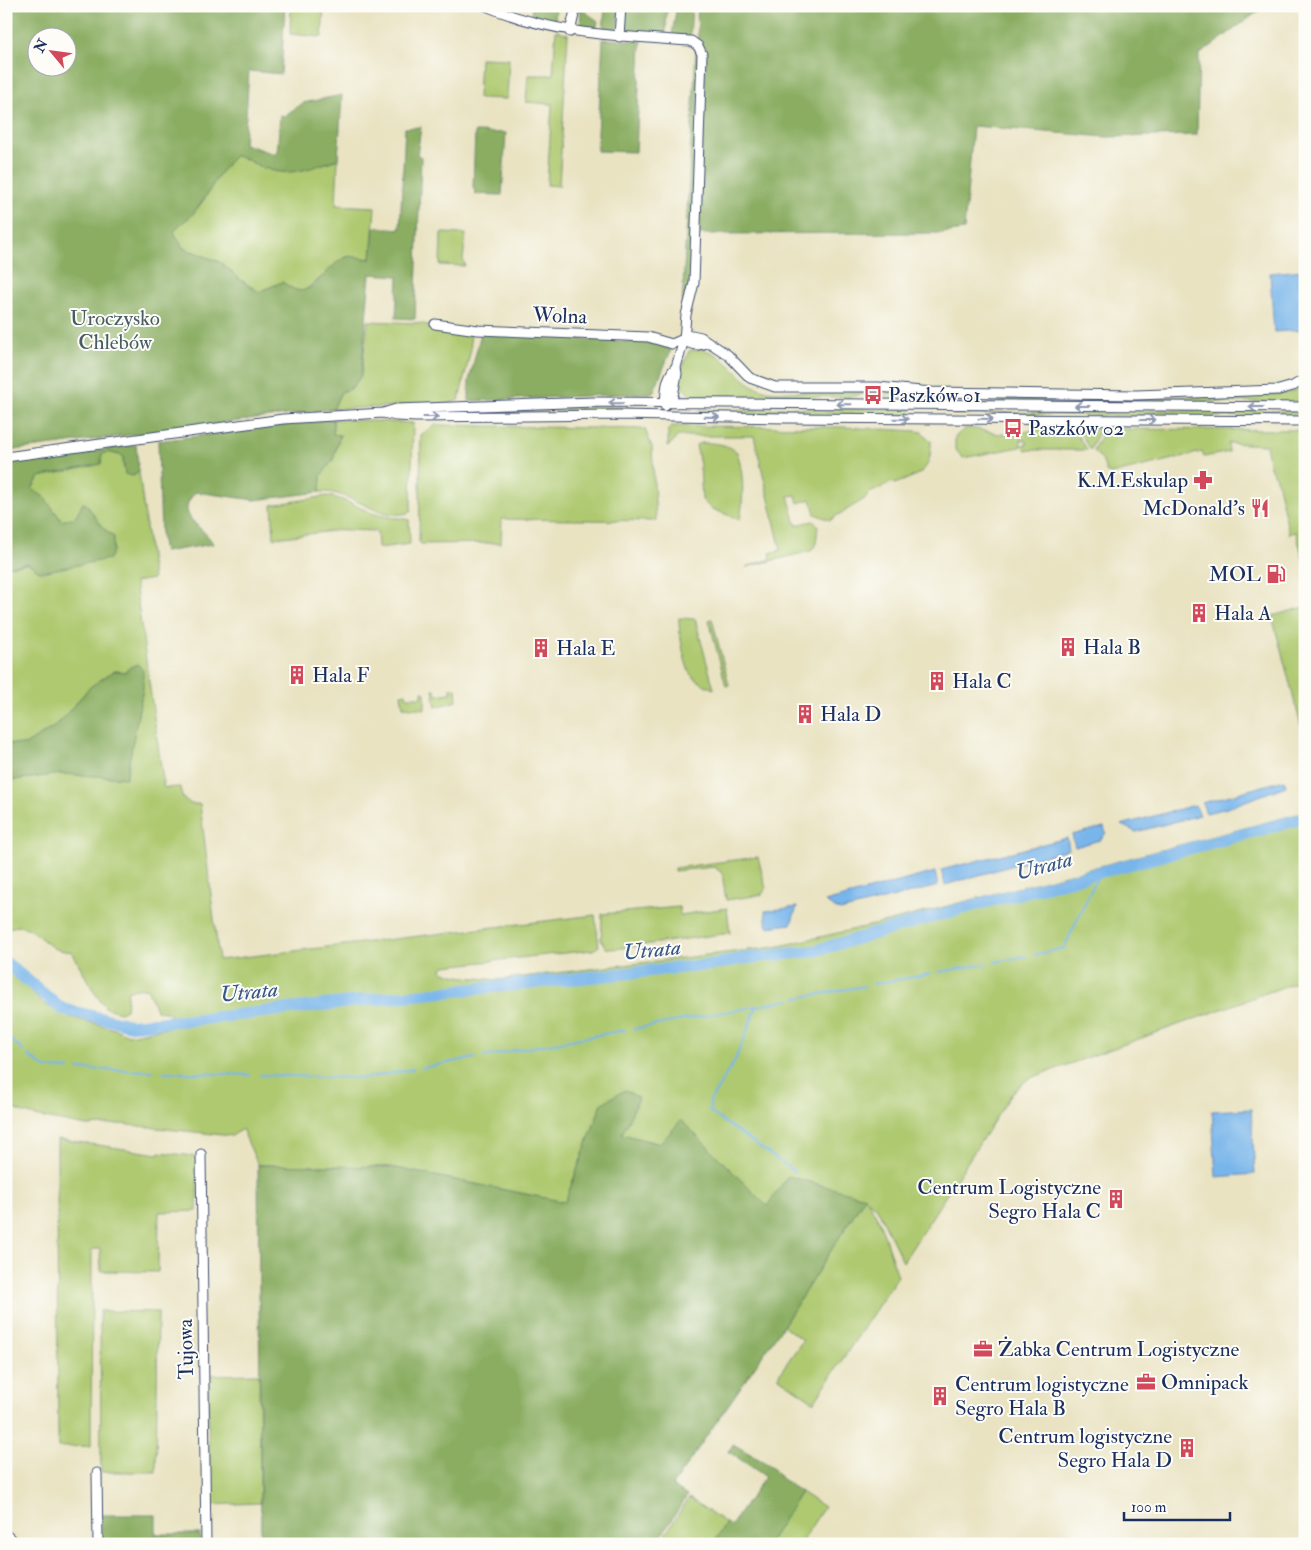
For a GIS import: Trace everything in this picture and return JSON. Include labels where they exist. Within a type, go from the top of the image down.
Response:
[{"type":"street","points":[[486,6],[500,9],[533,23],[570,32],[695,43],[703,58],[694,284],[686,315],[684,340],[676,367],[670,373],[664,394],[663,416]]},
{"type":"street","points":[[570,32],[576,6]]},
{"type":"street","points":[[619,37],[621,6]]},
{"type":"street","name":"Wolna","points":[[435,324],[484,331],[644,336],[672,344],[692,335],[701,337],[707,343],[722,351],[750,378],[775,387],[878,387],[906,388],[932,392],[1136,395],[1278,390],[1293,386],[1305,379]]},
{"type":"street","points":[[383,413],[396,409],[594,402],[665,404],[1305,407]]},
{"type":"street","points":[[6,457],[284,419],[383,413],[403,416],[1305,421]]},
{"type":"street","name":"Tujowa","points":[[201,1154],[206,1544]]},
{"type":"street","points":[[97,1473],[98,1544]]},
{"type":"street","points":[[6,1535],[17,1544]]},
{"type":"green space","name":"Uroczysko Chlebów","points":[[6,6],[285,6],[281,74],[249,71],[244,144],[277,155],[280,115],[284,116],[303,103],[342,95],[338,159],[312,168],[285,172],[263,168],[235,156],[228,162],[194,213],[174,232],[183,248],[220,262],[242,281],[259,292],[282,282],[294,289],[303,290],[316,283],[334,265],[347,257],[371,259],[374,227],[400,229],[405,128],[421,127],[417,155],[421,157],[415,319],[396,318],[398,276],[370,274],[361,376],[350,389],[341,392],[333,409],[6,451]]},
{"type":"green space","points":[[291,6],[324,6],[322,37],[290,34]]},
{"type":"green space","points":[[532,6],[556,6],[555,23],[531,19]]},
{"type":"green space","points":[[605,6],[619,6],[617,34],[603,33]]},
{"type":"green space","points":[[623,6],[667,6],[666,35],[624,33]]},
{"type":"green space","points":[[677,6],[692,6],[690,36],[672,34]]},
{"type":"green space","points":[[697,6],[1262,6],[1260,10],[1199,55],[1197,135],[1106,137],[973,126],[964,230],[942,233],[697,234],[706,59],[698,41]]},
{"type":"green space","points":[[581,9],[598,21],[596,32],[580,29]]},
{"type":"green space","points":[[556,30],[568,34],[559,186],[547,185],[552,104],[526,102],[528,75],[553,75]]},
{"type":"green space","points":[[603,39],[643,41],[641,43],[636,152],[597,151]]},
{"type":"green space","points":[[691,45],[700,54],[690,293],[684,307],[682,306],[696,51]]},
{"type":"green space","points":[[480,58],[509,59],[507,99],[478,98]]},
{"type":"green space","points":[[475,132],[506,133],[502,195],[476,194],[473,187]]},
{"type":"green space","points":[[235,156],[267,169],[285,172],[303,170],[338,159],[336,205],[375,207],[371,259],[348,256],[304,291],[295,290],[282,282],[259,292],[242,281],[220,262],[183,248],[173,232],[194,213],[228,162]]},
{"type":"green space","points":[[441,233],[466,234],[463,259],[465,266],[440,265]]},
{"type":"green space","points":[[368,321],[418,323],[470,334],[471,349],[459,400],[448,404],[333,409],[341,392],[351,389],[361,376]]},
{"type":"green space","points":[[481,333],[667,344],[671,350],[653,393],[469,401],[469,381]]},
{"type":"green space","points":[[701,349],[712,352],[721,358],[751,384],[774,392],[891,391],[921,397],[1129,399],[1278,394],[1291,392],[1305,385],[1305,402],[920,401],[919,398],[861,394],[850,397],[691,396],[679,384],[681,371],[689,351]]},
{"type":"green space","points":[[590,406],[651,408],[513,411],[514,410]]},
{"type":"green space","points":[[783,408],[911,409],[911,415],[700,413],[700,410]]},
{"type":"green space","points":[[1157,410],[1305,411],[1305,415],[1208,417],[953,414]]},
{"type":"green space","points":[[333,419],[413,423],[411,510],[408,513],[386,513],[342,496],[320,492],[321,476],[340,435],[333,435]]},
{"type":"green space","points":[[333,419],[333,434],[340,435],[333,460],[321,476],[320,492],[255,500],[196,492],[189,500],[188,514],[213,544],[164,552],[161,536],[158,441]]},
{"type":"green space","points":[[435,425],[645,429],[652,447],[656,521],[502,519],[501,543],[421,544],[419,542],[421,435]]},
{"type":"green space","points":[[672,426],[843,427],[916,431],[922,432],[931,441],[931,451],[927,465],[918,474],[895,484],[892,482],[868,494],[866,498],[830,520],[815,514],[811,499],[798,503],[796,495],[788,496],[796,525],[813,521],[818,525],[816,544],[811,551],[746,567],[771,559],[770,553],[781,550],[754,436],[678,436],[668,447],[668,431]]},
{"type":"green space","points":[[971,428],[1000,434],[1017,434],[1041,428],[1073,429],[1087,450],[1026,450],[1021,445],[1027,445],[1027,441],[1021,440],[1020,447],[963,458],[955,449],[955,437],[964,429]]},
{"type":"green space","points":[[1078,429],[1100,429],[1090,450]]},
{"type":"green space","points":[[1105,429],[1305,430],[1305,566],[1296,532],[1289,534],[1277,480],[1270,467],[1266,445],[1228,443],[1229,452],[1204,457],[1202,452],[1111,474],[1107,473],[1102,460],[1093,450]]},
{"type":"green space","points":[[701,443],[724,445],[737,452],[743,486],[740,520],[710,508],[702,500],[700,465],[696,445]]},
{"type":"green space","points":[[136,445],[139,472],[133,476],[125,474],[123,456],[108,452],[102,454],[101,464],[39,477],[32,489],[44,497],[62,521],[75,517],[83,503],[87,505],[102,527],[114,537],[113,551],[109,559],[41,572],[27,563],[6,567],[6,462]]},
{"type":"green space","points":[[108,452],[123,456],[123,467],[133,476],[139,472],[153,579],[135,582],[164,788],[181,787],[182,797],[191,804],[200,804],[219,960],[595,915],[599,946],[593,950],[445,966],[442,970],[452,975],[497,980],[775,947],[887,922],[1305,812],[1305,979],[1028,1079],[1012,1093],[903,1262],[877,1208],[867,1199],[879,1221],[898,1276],[814,1402],[779,1378],[779,1374],[803,1340],[783,1326],[865,1197],[767,1206],[681,1121],[660,1144],[621,1134],[639,1098],[602,1103],[565,1202],[390,1167],[258,1165],[242,1129],[232,1136],[120,1124],[87,1126],[21,1112],[6,1105],[6,965],[44,1004],[71,1017],[115,1029],[128,1035],[170,1027],[170,1013],[156,1010],[147,988],[128,990],[126,1009],[120,1012],[106,1008],[94,992],[72,952],[56,949],[27,928],[20,926],[6,930],[6,781],[61,774],[126,777],[143,688],[125,672],[114,671],[90,687],[57,725],[25,745],[6,743],[6,567],[113,551],[114,537],[102,527],[87,505],[83,503],[75,518],[62,521],[44,497],[32,489],[39,477],[100,464],[102,454]]},
{"type":"green space","points":[[327,496],[340,499],[378,515],[409,520],[410,544],[378,548],[377,531],[341,530],[274,538],[272,505]]},
{"type":"green space","points":[[1305,607],[1305,741],[1272,616]]},
{"type":"green space","points":[[679,618],[695,619],[714,689],[699,681],[689,672],[682,648]]},
{"type":"green space","points":[[712,619],[729,685],[726,686],[709,620]]},
{"type":"green space","points":[[138,664],[143,671],[143,688],[126,778],[61,774],[6,781],[6,743],[25,745],[57,725],[90,687],[114,671],[125,672],[130,667]]},
{"type":"green space","points":[[451,688],[456,688],[457,701],[436,707],[433,690],[435,689],[436,695],[451,693]]},
{"type":"green space","points":[[422,691],[425,693],[425,709],[403,707],[401,694],[406,693],[407,697],[422,697]]},
{"type":"green space","points":[[758,857],[766,889],[761,895],[726,900],[722,873],[714,867],[674,871],[674,868]]},
{"type":"green space","points":[[679,907],[680,915],[727,908],[730,933],[614,949],[606,948],[601,940],[602,914]]},
{"type":"green space","points":[[625,1090],[639,1098],[622,1134],[660,1144],[681,1120],[767,1206],[788,1176],[865,1197],[783,1326],[672,1486],[687,1496],[656,1544],[621,1544],[608,1535],[602,1544],[261,1544],[258,1165],[390,1167],[565,1202],[602,1103]]},
{"type":"green space","points":[[57,1139],[158,1154],[159,1152],[193,1156],[198,1160],[197,1211],[159,1212],[158,1272],[101,1271],[100,1249],[92,1249],[91,1446],[58,1447]]},
{"type":"green space","points":[[100,1311],[158,1312],[156,1472],[101,1472]]},
{"type":"green space","points":[[259,1374],[260,1503],[209,1505],[208,1375]]},
{"type":"green space","points":[[733,1444],[771,1466],[782,1479],[801,1492],[768,1544],[713,1544],[726,1523],[731,1526],[765,1476],[729,1452]]},
{"type":"green space","points":[[801,1492],[824,1507],[800,1544],[768,1544]]},
{"type":"green space","points":[[689,1498],[726,1523],[713,1544],[659,1544]]},
{"type":"green space","points":[[101,1515],[156,1515],[156,1534],[200,1534],[200,1544],[102,1544]]},
{"type":"water","points":[[1305,270],[1305,325],[1302,330],[1274,332],[1270,273]]},
{"type":"water","points":[[1284,780],[1286,786],[1227,808],[1206,813],[1202,803]]},
{"type":"water","points":[[1195,805],[1200,815],[1136,832],[1121,825]]},
{"type":"water","points":[[1104,827],[1106,833],[1100,840],[1075,847],[1072,835]]},
{"type":"water","points":[[1067,838],[1069,849],[945,885],[941,870]]},
{"type":"water","points":[[935,872],[938,886],[840,911],[825,902]]},
{"type":"water","points":[[797,907],[791,924],[767,927],[765,911]]},
{"type":"water","points":[[1251,1109],[1255,1174],[1216,1177],[1212,1111]]},
{"type":"waterway","name":"Utrata","points":[[6,963],[62,1009],[131,1025],[717,964],[739,959],[814,951],[964,908],[1305,818]]},
{"type":"waterway","points":[[1034,955],[1064,948],[1099,873]]},
{"type":"waterway","points":[[995,962],[1026,956]]},
{"type":"waterway","points":[[938,972],[987,964]]},
{"type":"waterway","points":[[873,984],[930,974]]},
{"type":"waterway","points":[[796,998],[865,986]]},
{"type":"waterway","points":[[634,1029],[789,1000]]},
{"type":"waterway","points":[[757,1006],[735,1060],[710,1101],[710,1112],[795,1172]]},
{"type":"waterway","points":[[511,1051],[625,1030]]},
{"type":"waterway","points":[[6,1035],[23,1051]]},
{"type":"waterway","points":[[483,1057],[509,1052]]},
{"type":"waterway","points":[[28,1055],[45,1068],[69,1069]]},
{"type":"waterway","points":[[446,1063],[475,1058]]},
{"type":"waterway","points":[[421,1068],[442,1064]]},
{"type":"waterway","points":[[78,1069],[152,1071]]},
{"type":"waterway","points":[[260,1075],[366,1078],[413,1069]]},
{"type":"waterway","points":[[163,1072],[250,1075]]},
{"type":"place","name":"Paszków 01","points":[[873,395]]},
{"type":"place","name":"Paszków 02","points":[[1013,428]]},
{"type":"place","name":"K.M.Eskulap","points":[[1203,480]]},
{"type":"place","name":"McDonald's","points":[[1260,508]]},
{"type":"place","name":"MOL","points":[[1276,574]]},
{"type":"place","name":"Hala A","points":[[1199,613]]},
{"type":"place","name":"Hala B","points":[[1068,647]]},
{"type":"place","name":"Hala E","points":[[541,648]]},
{"type":"place","name":"Hala F","points":[[297,675]]},
{"type":"place","name":"Hala C","points":[[937,681]]},
{"type":"place","name":"Hala D","points":[[805,714]]},
{"type":"place","name":"Centrum Logistyczne Segro Hala C","points":[[1116,1199]]},
{"type":"place","name":"Żabka Centrum Logistyczne","points":[[983,1349]]},
{"type":"place","name":"Omnipack","points":[[1146,1382]]},
{"type":"place","name":"Centrum logistyczne Segro Hala B","points":[[940,1396]]},
{"type":"place","name":"Centrum logistyczne Segro Hala D","points":[[1187,1448]]}]
